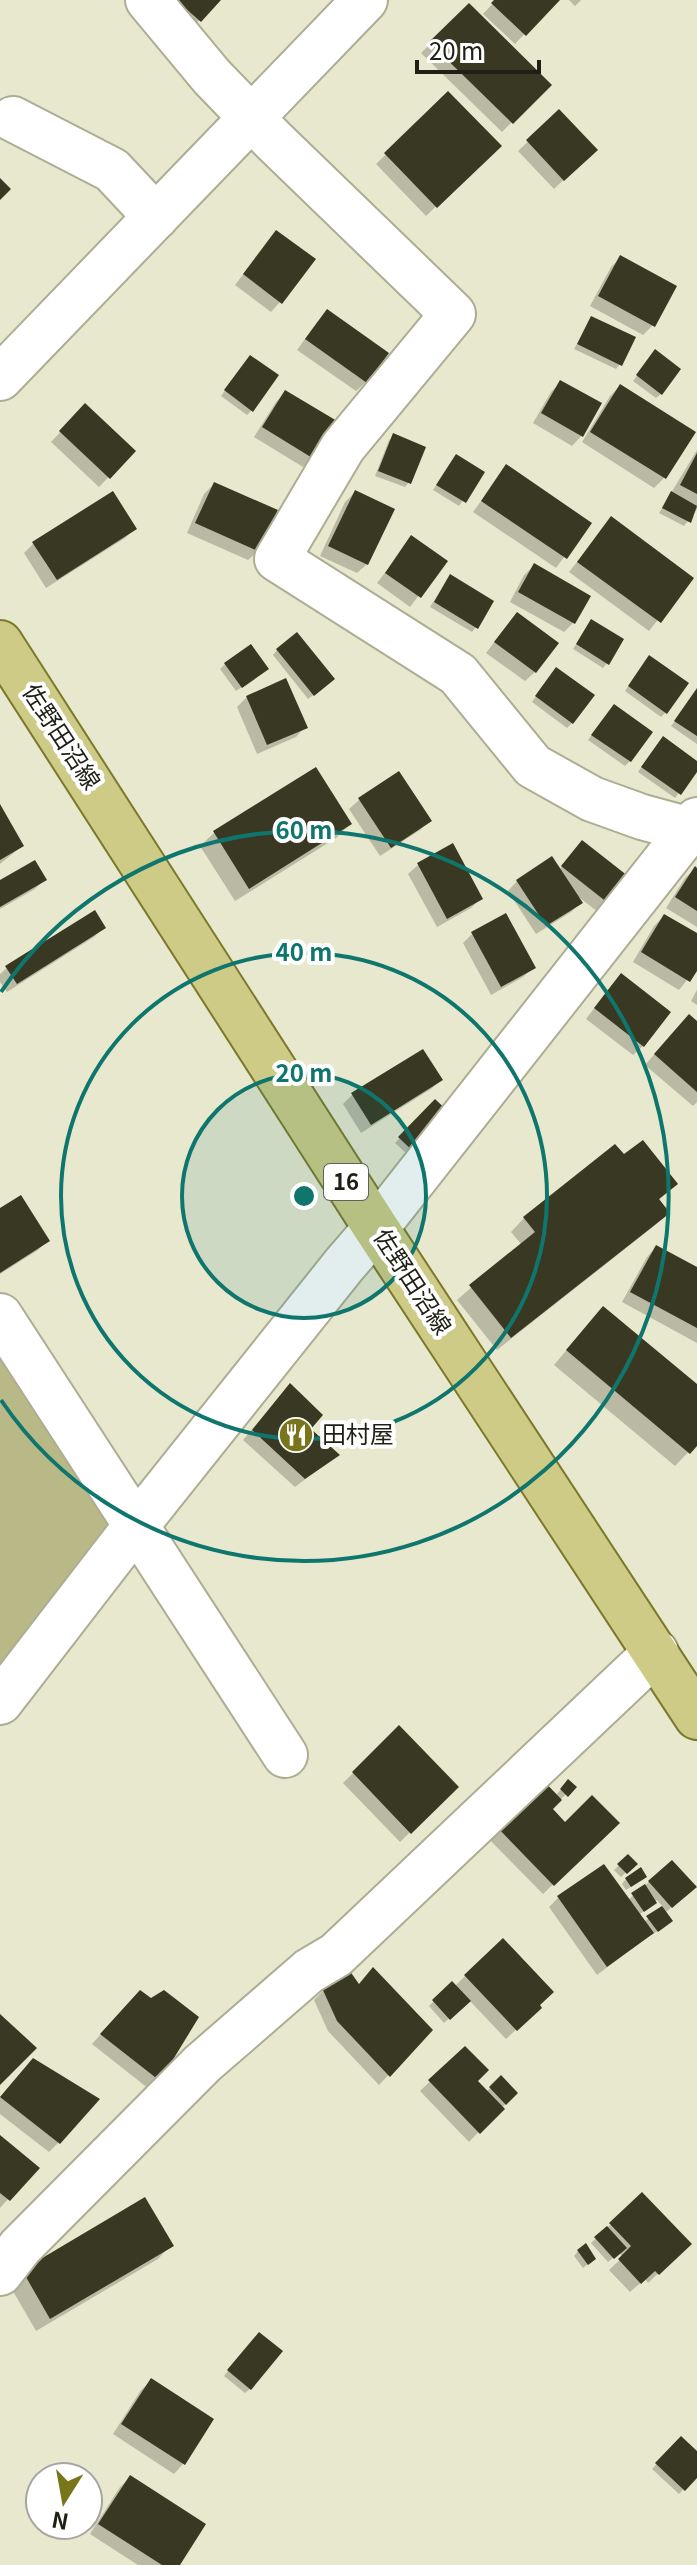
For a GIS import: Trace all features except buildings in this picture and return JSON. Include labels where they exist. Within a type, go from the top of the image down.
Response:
[{"type":"main road","name":"佐野田沼線","points":[[0,643],[376,1228],[697,1717]]},
{"type":"street","points":[[0,1702],[135,1527],[694,825],[642,817],[592,799],[533,766],[458,674],[277,559],[343,447],[453,314],[212,77],[148,0]]},
{"type":"street","points":[[0,378],[365,0]]},
{"type":"street","points":[[13,119],[112,170],[156,217]]},
{"type":"street","points":[[0,1316],[285,1755]]},
{"type":"street","points":[[0,2273],[20,2247],[202,2064],[309,1971],[336,1955],[656,1652]]},
{"type":"shaded area","points":[[0,1316],[135,1527],[0,1702]]},
{"type":"place","name":"田村屋","points":[[296,1435]]}]
